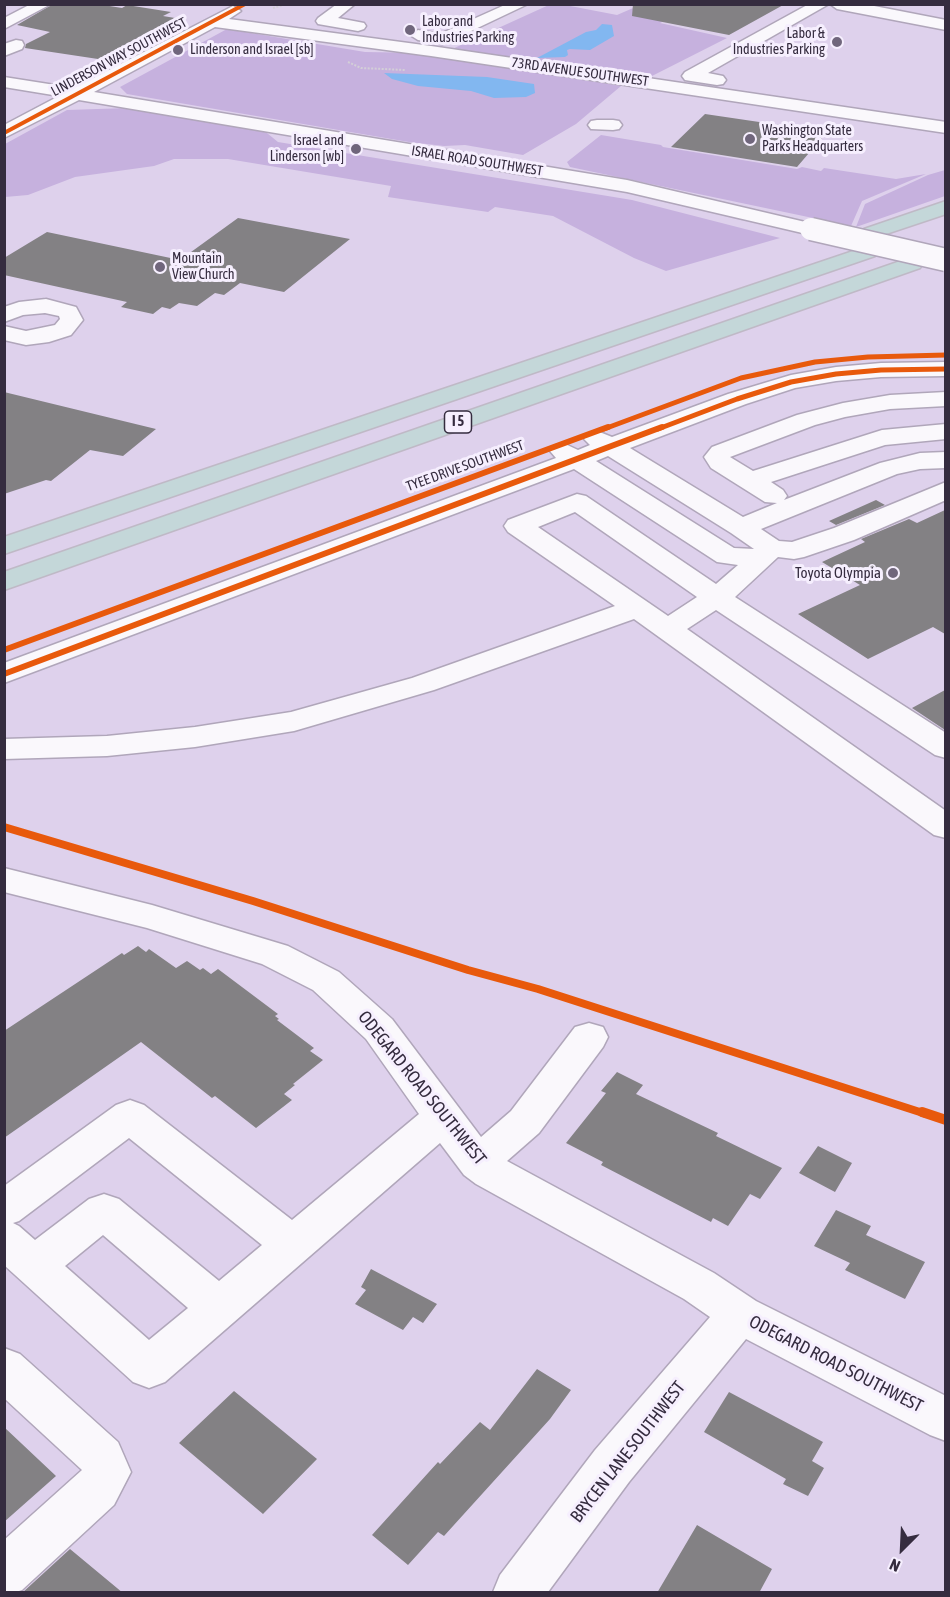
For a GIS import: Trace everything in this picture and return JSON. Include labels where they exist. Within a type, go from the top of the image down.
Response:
[{"type":"highway","name":"I 5","points":[[4,546],[317,439],[869,242],[945,207]]},
{"type":"highway","points":[[902,240],[945,225]]},
{"type":"highway","points":[[317,439],[478,374],[839,245]]},
{"type":"highway","name":"I 5","points":[[4,582],[912,263]]},
{"type":"street","points":[[4,24],[44,4]]},
{"type":"street","points":[[348,4],[324,21],[442,39],[521,4]]},
{"type":"street","points":[[822,4],[692,76],[945,113]]},
{"type":"street","points":[[837,4],[945,26]]},
{"type":"street","points":[[910,4],[945,11]]},
{"type":"street","name":"LINDERSON WAY SOUTHWEST","points":[[4,133],[78,94],[209,14],[240,7]]},
{"type":"street","name":"73RD AVENUE SOUTHWEST","points":[[209,14],[353,42],[431,51],[945,128]]},
{"type":"street","points":[[353,42],[382,30]]},
{"type":"street","name":"ISRAEL ROAD SOUTHWEST","points":[[4,82],[603,182],[945,260]]},
{"type":"street","points":[[838,111],[855,100]]},
{"type":"street","points":[[4,297],[68,312],[72,320],[63,330],[36,338],[4,333]]},
{"type":"street","points":[[4,315],[19,309],[46,306]]},
{"type":"street","name":"TYEE DRIVE SOUTHWEST","points":[[4,674],[599,440],[741,378],[781,368],[868,357],[945,355]]},
{"type":"street","name":"TYEE DRIVE SOUTHWEST","points":[[599,440],[791,382],[836,374],[880,370],[945,369]]},
{"type":"street","points":[[791,507],[758,484],[720,463],[717,457],[721,452],[757,438],[806,420],[843,410],[890,402],[945,399]]},
{"type":"street","points":[[758,484],[760,477],[882,438],[945,431]]},
{"type":"street","points":[[599,440],[741,527],[764,553]]},
{"type":"street","points":[[566,453],[727,556],[794,551],[844,534],[945,490]]},
{"type":"street","name":"TYEE DRIVE SOUTHWEST","points":[[4,650],[566,453]]},
{"type":"street","points":[[741,527],[889,468],[920,461],[945,459]]},
{"type":"street","points":[[623,489],[658,476]]},
{"type":"street","points":[[659,512],[695,498]]},
{"type":"street","points":[[945,748],[577,502],[518,526],[668,629],[945,827]]},
{"type":"street","points":[[668,629],[734,585],[764,553]]},
{"type":"street","points":[[4,749],[107,746],[195,737],[294,721],[433,681],[601,619],[638,608]]},
{"type":"street","name":"ODEGARD ROAD SOUTHWEST","points":[[4,880],[152,917],[231,941],[275,955],[326,981],[379,1029],[442,1118],[478,1162],[491,1172],[699,1286],[740,1314],[945,1420]]},
{"type":"street","points":[[478,1162],[525,1122],[589,1037]]},
{"type":"street","points":[[4,1209],[130,1116],[292,1245]]},
{"type":"street","points":[[219,1308],[104,1210],[19,1252],[149,1368],[442,1118]]},
{"type":"street","name":"BRYCEN LANE SOUTHWEST","points":[[518,1593],[612,1466],[740,1314]]},
{"type":"street","points":[[4,1368],[101,1456],[107,1472],[97,1489],[4,1573]]},
{"type":"shaded area","points":[[551,4],[617,15],[640,5],[686,10],[660,23],[727,38],[648,78],[450,50]]},
{"type":"shaded area","points":[[227,29],[365,52],[425,53],[621,86],[576,124],[523,155],[465,145],[444,146],[409,142],[127,94],[120,87]]},
{"type":"shaded area","points":[[128,108],[262,129],[278,142],[632,200],[780,238],[666,271],[634,258],[553,216],[495,207],[488,212],[388,197],[391,186],[228,159],[174,159],[154,166],[75,177],[28,195],[5,197],[5,144],[67,110]]},
{"type":"shaded area","points":[[601,135],[797,169],[802,167],[821,171],[824,168],[896,179],[926,174],[862,201],[851,226],[570,167],[567,162]]},
{"type":"shaded area","points":[[945,170],[945,196],[856,227],[865,204],[928,175]]},
{"type":"water","points":[[602,24],[612,25],[614,36],[590,50],[570,49],[567,50],[568,55],[565,57],[537,58],[586,32],[596,30]]},
{"type":"water","points":[[384,73],[487,77],[534,84],[535,93],[526,97],[494,98],[471,91],[418,86],[392,79]]},
{"type":"building","points":[[53,4],[97,4],[122,8],[127,5],[171,12],[163,16],[175,18],[98,59],[25,48],[26,44],[50,32],[17,25]]},
{"type":"building","points":[[633,4],[785,4],[729,35],[632,16]]},
{"type":"building","name":"Washington State Parks Headquarters","points":[[705,114],[827,132],[797,167],[671,147]]},
{"type":"building","name":"Mountain View Church","points":[[238,218],[350,239],[284,292],[240,283],[224,295],[215,293],[197,306],[179,303],[170,309],[162,307],[153,314],[121,307],[127,302],[4,275],[4,258],[47,232],[180,260]]},
{"type":"building","points":[[4,392],[156,429],[123,456],[90,450],[51,481],[46,480],[4,494]]},
{"type":"building","points":[[876,500],[885,505],[836,525],[829,521]]},
{"type":"building","name":"Toyota Olympia","points":[[945,510],[945,634],[933,627],[868,659],[798,614],[860,585],[822,562],[865,542],[861,539],[909,519],[917,523]]},
{"type":"building","points":[[945,690],[945,730],[912,708]]},
{"type":"building","points":[[138,946],[146,952],[149,949],[176,968],[187,961],[211,974],[218,969],[278,1014],[275,1016],[279,1019],[277,1020],[314,1048],[310,1051],[323,1060],[284,1094],[292,1100],[256,1128],[215,1096],[212,1098],[141,1042],[4,1138],[4,1031],[122,953],[124,955]]},
{"type":"building","points":[[617,1072],[643,1085],[636,1094],[718,1133],[716,1136],[782,1168],[760,1199],[750,1194],[728,1226],[713,1218],[711,1222],[601,1165],[603,1162],[566,1143],[606,1093],[601,1091]]},
{"type":"building","points":[[818,1146],[852,1163],[835,1192],[799,1173]]},
{"type":"building","points":[[836,1210],[871,1226],[866,1235],[925,1262],[905,1299],[845,1270],[850,1263],[814,1246]]},
{"type":"building","points":[[371,1269],[437,1304],[423,1323],[413,1317],[403,1330],[355,1304],[366,1290],[361,1287]]},
{"type":"building","points":[[537,1369],[571,1390],[550,1419],[444,1536],[438,1532],[408,1565],[372,1535],[438,1462],[440,1464],[480,1422],[490,1430]]},
{"type":"building","points":[[234,1391],[317,1459],[263,1514],[179,1443]]},
{"type":"building","points":[[729,1392],[823,1442],[812,1461],[824,1468],[808,1496],[783,1484],[786,1479],[704,1432]]},
{"type":"building","points":[[4,1427],[56,1476],[4,1522]]},
{"type":"building","points":[[697,1525],[772,1569],[759,1593],[657,1593]]},
{"type":"building","points":[[70,1549],[123,1593],[22,1593]]},
{"type":"cycle path","points":[[4,133],[245,4]]},
{"type":"cycle path","points":[[4,650],[741,378],[815,362],[868,357],[946,355]]},
{"type":"cycle path","points":[[4,674],[737,399],[791,382],[836,374],[881,370],[946,369]]},
{"type":"cycle path","points":[[4,827],[253,901],[468,970],[538,989],[946,1120]]},
{"type":"place","name":"Labor and Industries Parking","points":[[410,30]]},
{"type":"place","name":"Labor & Industries Parking","points":[[837,42]]},
{"type":"place","name":"Linderson and Israel [sb]","points":[[178,50]]},
{"type":"place","name":"Washington State Parks Headquarters","points":[[750,139]]},
{"type":"place","name":"Israel and Linderson [wb]","points":[[356,149]]},
{"type":"place","name":"Mountain View Church","points":[[160,267]]},
{"type":"place","name":"Toyota Olympia","points":[[893,573]]}]
